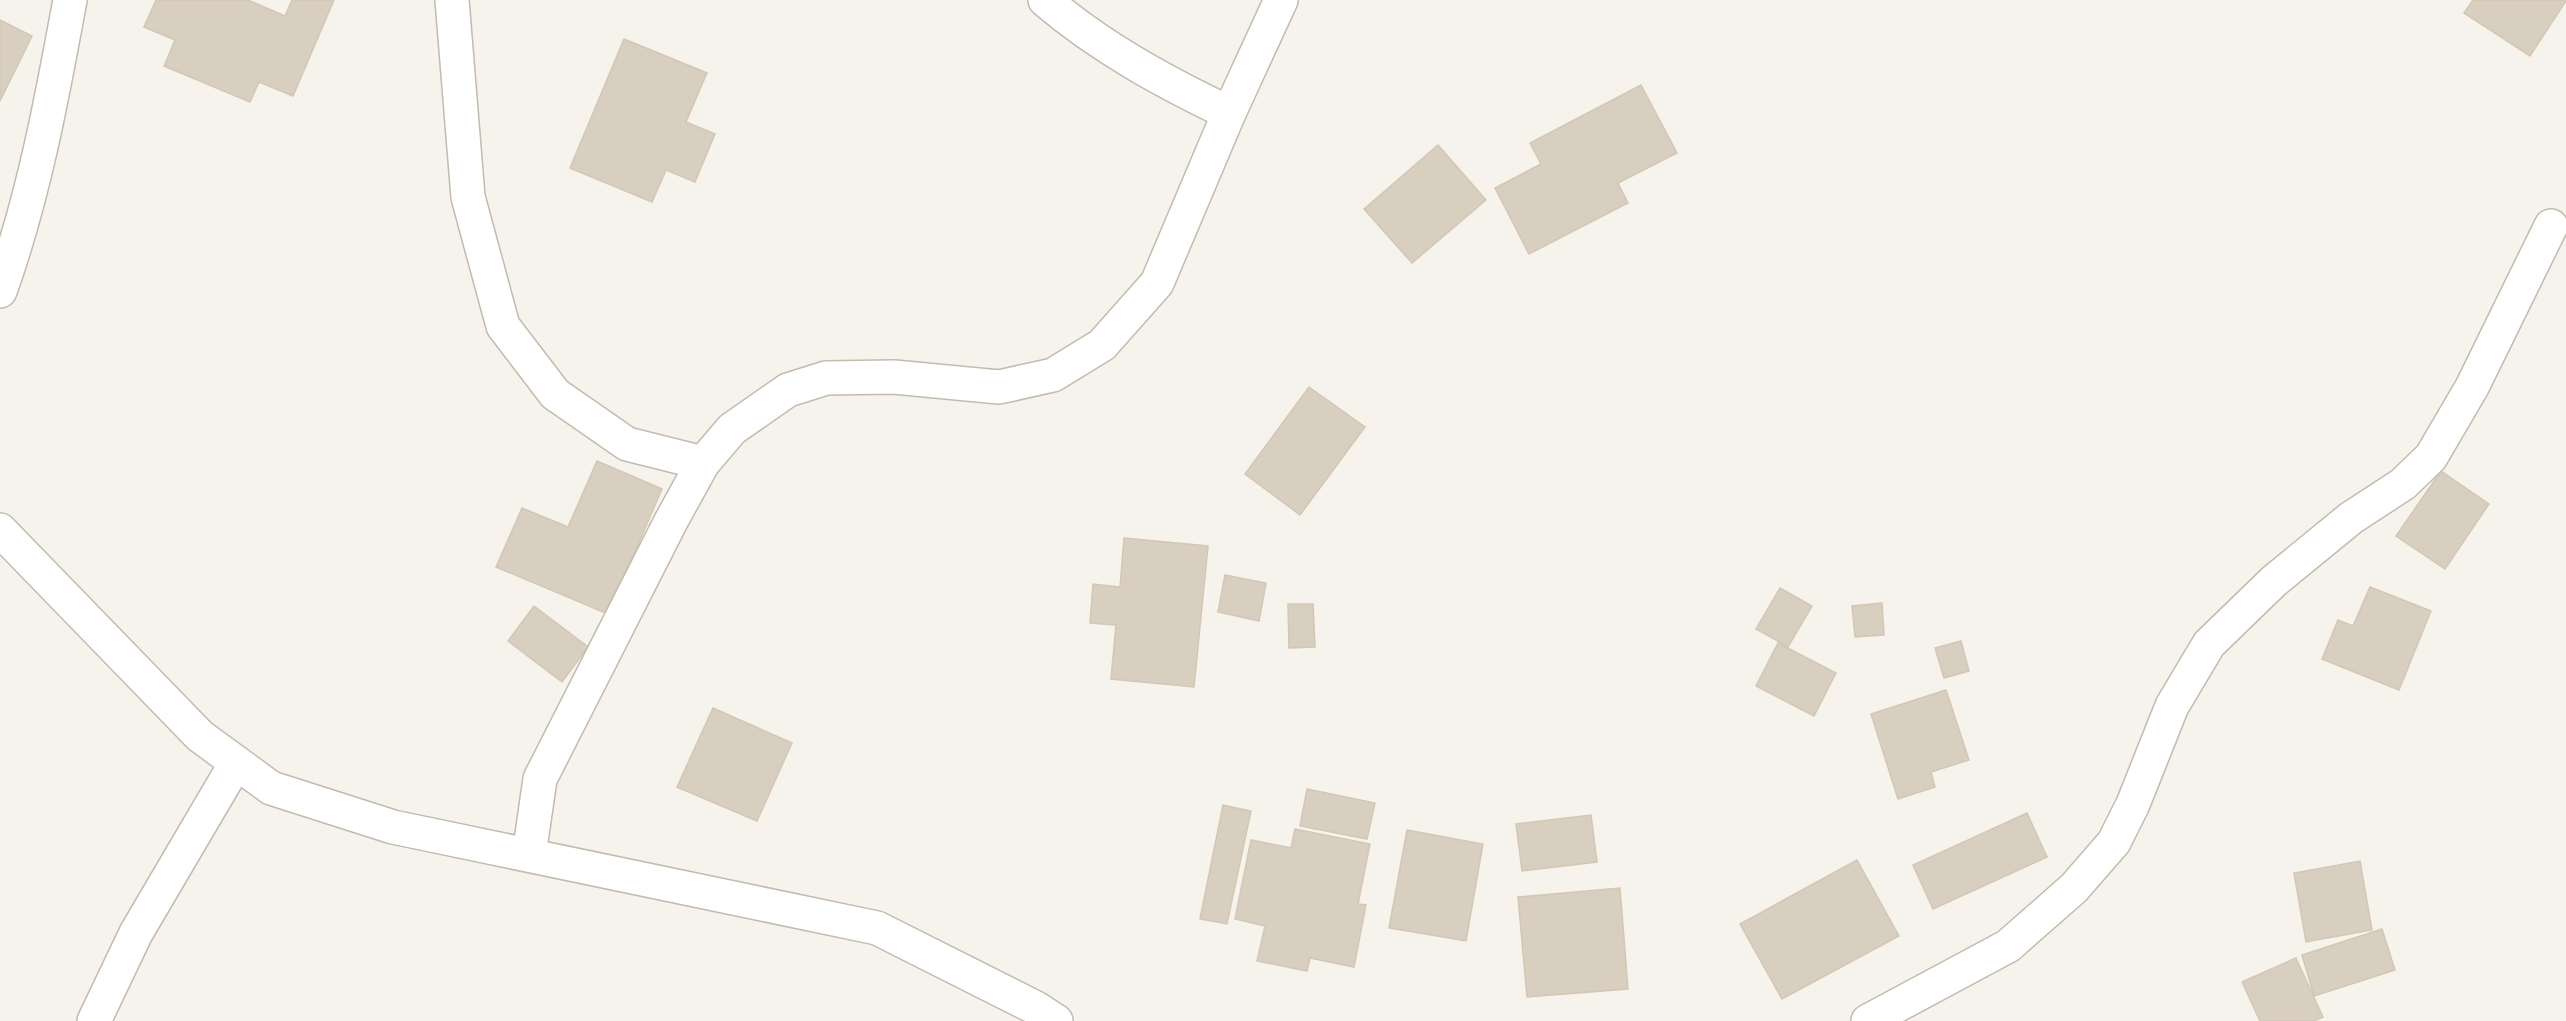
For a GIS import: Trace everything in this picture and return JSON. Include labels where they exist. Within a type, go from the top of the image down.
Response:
[{"type":"street","points":[[0,291],[21,233],[48,118],[70,0]]},
{"type":"street","points":[[452,0],[468,197],[503,326],[555,394],[627,444],[703,463]]},
{"type":"street","points":[[1046,0],[1082,32],[1229,113]]},
{"type":"street","points":[[529,855],[540,780],[671,521],[703,463],[732,429],[788,390],[826,378],[894,378],[999,387],[1053,375],[1102,345],[1157,283],[1229,113],[1281,0]]},
{"type":"street","points":[[1868,1021],[2007,945],[2074,888],[2114,842],[2133,804],[2172,706],[2209,644],[2274,581],[2350,518],[2403,484],[2431,457],[2472,387],[2551,226]]},
{"type":"street","points":[[0,530],[200,736],[271,788],[382,823],[877,928],[1036,1008],[1056,1021]]},
{"type":"street","points":[[94,1021],[136,933],[236,763]]},
{"type":"building","points":[[156,0],[248,0],[285,16],[292,0],[334,0],[293,96],[259,82],[250,102],[164,66],[175,40],[144,27]]},
{"type":"building","points":[[2473,0],[2566,1],[2530,56],[2464,13]]},
{"type":"building","points":[[0,20],[32,36],[0,101]]},
{"type":"building","points":[[624,39],[707,73],[686,122],[715,134],[695,182],[666,170],[652,202],[570,168]]},
{"type":"building","points":[[1641,85],[1677,153],[1618,183],[1628,203],[1529,254],[1495,188],[1541,164],[1530,143]]},
{"type":"building","points":[[1438,145],[1486,200],[1412,263],[1364,209]]},
{"type":"building","points":[[1309,387],[1365,427],[1300,515],[1245,474]]},
{"type":"building","points":[[597,461],[662,489],[608,614],[496,567],[522,508],[568,527]]},
{"type":"building","points":[[2441,471],[2489,504],[2445,569],[2396,536]]},
{"type":"building","points":[[1124,538],[1208,546],[1194,687],[1111,679],[1116,625],[1090,623],[1093,584],[1120,587]]},
{"type":"building","points":[[1225,575],[1266,583],[1259,621],[1218,612]]},
{"type":"building","points":[[2370,587],[2431,611],[2399,690],[2322,659],[2338,620],[2353,626]]},
{"type":"building","points":[[1780,588],[1812,606],[1788,647],[1756,629]]},
{"type":"building","points":[[1882,603],[1884,635],[1855,637],[1852,606]]},
{"type":"building","points":[[1288,604],[1313,604],[1315,647],[1289,648]]},
{"type":"building","points":[[534,606],[588,647],[562,682],[508,641]]},
{"type":"building","points":[[1961,641],[1969,671],[1944,678],[1935,648]]},
{"type":"building","points":[[1778,643],[1836,673],[1814,716],[1756,686]]},
{"type":"building","points":[[1946,690],[1969,760],[1931,772],[1935,787],[1898,799],[1871,714]]},
{"type":"building","points":[[713,708],[792,743],[757,821],[677,787]]},
{"type":"building","points":[[1307,789],[1375,803],[1367,839],[1300,826]]},
{"type":"building","points":[[1223,805],[1251,811],[1227,924],[1200,919]]},
{"type":"building","points":[[2027,813],[2047,857],[1933,909],[1913,865]]},
{"type":"building","points":[[1591,815],[1597,862],[1522,871],[1516,824]]},
{"type":"building","points":[[1295,829],[1370,844],[1358,904],[1366,905],[1354,967],[1310,958],[1307,971],[1257,961],[1265,926],[1235,919],[1251,840],[1291,848]]},
{"type":"building","points":[[1407,830],[1483,844],[1466,941],[1389,928]]},
{"type":"building","points":[[1857,860],[1899,936],[1782,999],[1740,924]]},
{"type":"building","points":[[2360,861],[2372,930],[2306,942],[2294,873]]},
{"type":"building","points":[[1620,888],[1628,989],[1527,997],[1518,897]]},
{"type":"building","points":[[2382,929],[2395,970],[2314,996],[2302,955]]},
{"type":"building","points":[[2296,958],[2323,1017],[2314,1021],[2260,1021],[2242,982]]}]
